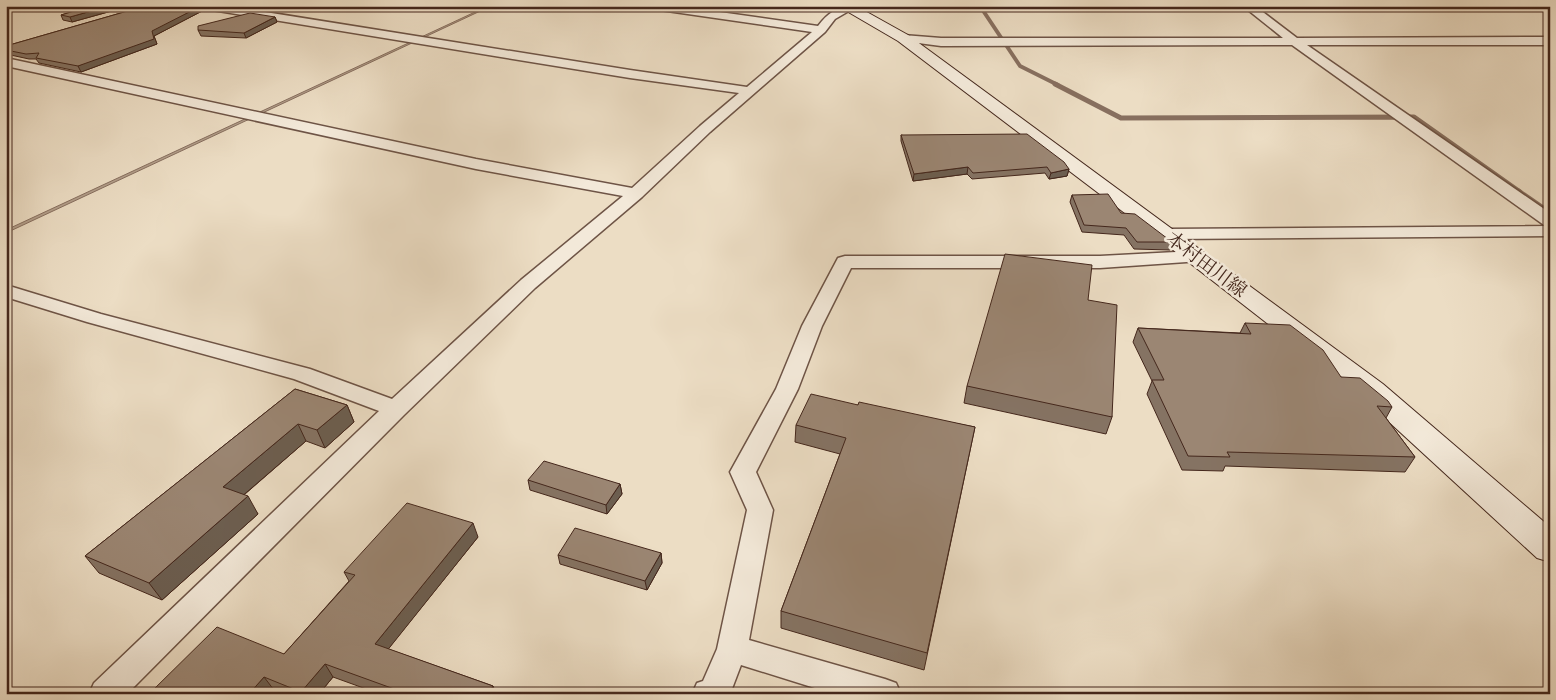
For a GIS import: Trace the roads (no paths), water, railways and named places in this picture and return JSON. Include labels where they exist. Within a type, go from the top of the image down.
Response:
[{"type":"main road","name":"本村田川線","points":[[847,7],[902,38],[1167,234],[1372,391],[1550,548]]},
{"type":"street","points":[[206,6],[749,91]]},
{"type":"street","points":[[653,6],[820,30]]},
{"type":"street","points":[[1248,6],[1294,41],[1550,221]]},
{"type":"street","points":[[105,694],[396,409],[528,284],[636,194],[705,129],[820,30],[831,17],[847,7]]},
{"type":"street","points":[[902,38],[941,42],[1550,40]]},
{"type":"street","points":[[6,62],[476,164],[636,194]]},
{"type":"street","points":[[1167,234],[1550,231]]},
{"type":"street","points":[[708,694],[714,693],[732,649],[760,510],[743,472],[787,389],[812,326],[845,262],[1100,262],[1195,257]]},
{"type":"street","points":[[6,292],[94,318],[302,374],[396,409]]},
{"type":"street","points":[[732,649],[885,694]]},
{"type":"waterway","points":[[980,6],[1020,66],[1058,85]]},
{"type":"waterway","points":[[1055,84],[1121,118],[1414,117],[1520,192]]},
{"type":"waterway","points":[[1518,191],[1550,213]]}]
